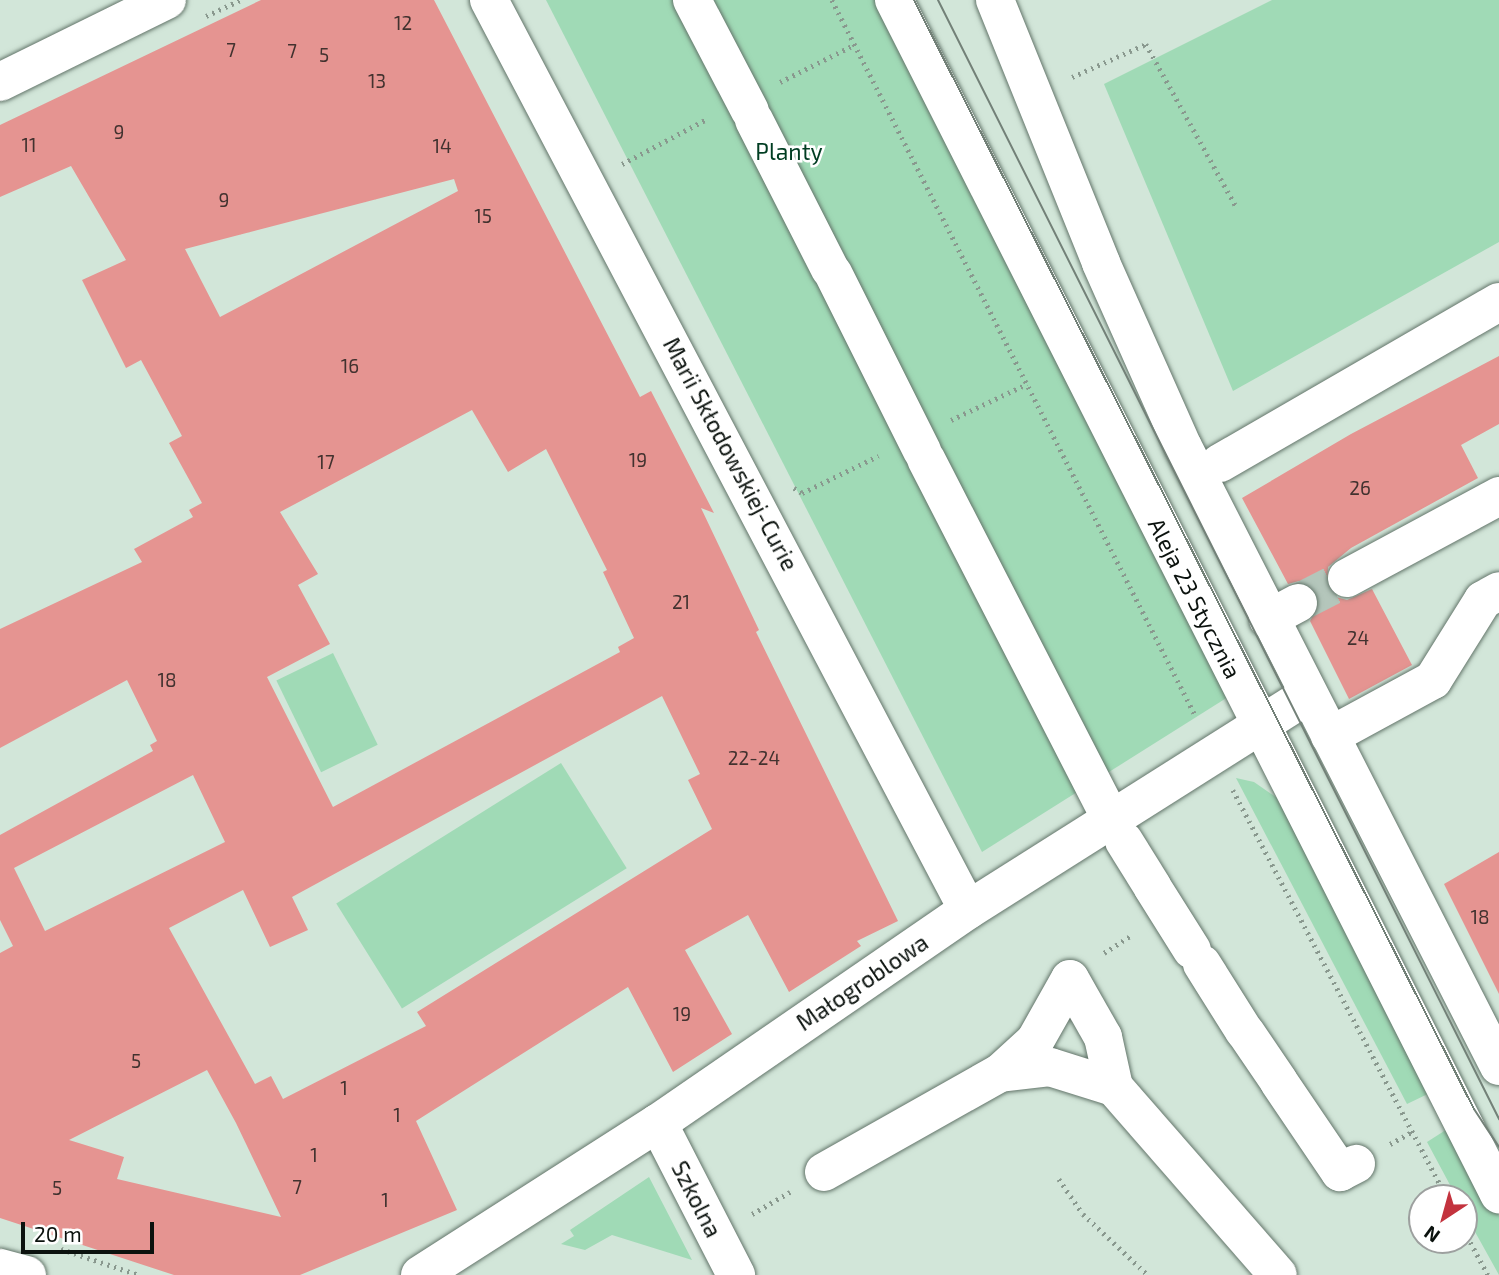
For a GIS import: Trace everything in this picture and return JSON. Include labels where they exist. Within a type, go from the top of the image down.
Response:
[{"type":"street","points":[[0,82],[167,0]]},
{"type":"street","name":"Marii Skłodowskiej-Curie","points":[[489,0],[968,910]]},
{"type":"street","points":[[692,0],[1104,805]]},
{"type":"street","name":"Aleja 23 Stycznia","points":[[894,0],[1499,1195]]},
{"type":"street","points":[[995,0],[1101,263],[1183,447],[1283,611],[1308,695],[1499,1066]]},
{"type":"street","points":[[1220,463],[1499,302]]},
{"type":"street","points":[[1347,578],[1499,496]]},
{"type":"street","points":[[1330,736],[1433,680],[1483,600],[1499,591]]},
{"type":"street","name":"Małogroblowa","points":[[419,1275],[659,1123],[968,910],[1258,723],[1308,695]]},
{"type":"street","points":[[1124,841],[1245,1032],[1340,1172],[1356,1164]]},
{"type":"street","points":[[824,1172],[1000,1073],[1035,1041],[1075,974],[1103,1037],[1114,1087],[1278,1275]]},
{"type":"street","points":[[1000,1073],[1050,1067],[1114,1087]]},
{"type":"street","name":"Szkolna","points":[[659,1123],[736,1275]]},
{"type":"street","points":[[0,1268],[37,1260]]},
{"type":"path","points":[[832,0],[1180,678],[1213,752],[1440,1184]]},
{"type":"path","points":[[1067,79],[1146,44],[1237,208]]},
{"type":"path","points":[[1113,947],[1120,943]]},
{"type":"path","points":[[1059,1179],[1083,1214],[1148,1275]]},
{"type":"path","points":[[1477,1254],[1488,1275]]},
{"type":"path","points":[[37,1260],[139,1275]]},
{"type":"green space","name":"Planty","points":[[546,0],[878,0],[1228,697],[982,852]]},
{"type":"green space","points":[[1272,0],[1499,0],[1499,242],[1233,391],[1104,84]]},
{"type":"green space","points":[[333,653],[378,745],[321,772],[276,681]]},
{"type":"green space","points":[[561,763],[627,868],[402,1009],[336,903]]},
{"type":"green space","points":[[1236,778],[1254,782],[1283,802],[1434,1091],[1407,1104]]},
{"type":"green space","points":[[1452,1126],[1499,1216],[1499,1275],[1478,1237],[1478,1184],[1450,1184],[1427,1142]]},
{"type":"green space","points":[[649,1177],[692,1260],[612,1235],[585,1250],[561,1244],[574,1236],[570,1230]]},
{"type":"building","points":[[261,0],[434,0],[640,397],[651,391],[714,513],[701,508],[759,630],[756,632],[898,921],[857,941],[861,946],[789,992],[748,915],[685,950],[732,1034],[673,1072],[628,987],[416,1121],[457,1210],[300,1275],[174,1275],[0,1218],[0,953],[13,946],[0,920],[0,835],[153,751],[150,745],[157,741],[127,680],[0,748],[0,629],[142,562],[134,549],[193,517],[189,510],[202,503],[169,443],[182,436],[141,360],[126,368],[82,280],[126,260],[71,166],[0,197],[0,125]],"holes":[[[454,179],[458,191],[220,317],[185,249]],[[472,410],[508,472],[546,449],[607,570],[603,572],[634,638],[618,647],[620,652],[333,807],[267,677],[330,644],[298,585],[318,574],[280,512]],[[662,696],[700,774],[688,780],[712,829],[417,1012],[426,1026],[283,1099],[271,1076],[255,1084],[169,928],[243,890],[270,947],[308,930],[292,897]],[[193,775],[225,842],[45,931],[14,868]],[[207,1070],[281,1217],[117,1179],[124,1157],[69,1140]]]},
{"type":"building","points":[[1499,356],[1499,424],[1461,445],[1478,478],[1351,548],[1328,567],[1327,588],[1336,597],[1347,600],[1372,589],[1412,665],[1349,699],[1310,621],[1320,604],[1317,592],[1299,581],[1288,584],[1242,498],[1351,434]]},
{"type":"building","points":[[1499,852],[1499,994],[1444,884]]},
{"type":"tunnel","points":[[1298,603],[1347,578]]},
{"type":"tram line","points":[[914,0],[1474,1109],[1499,1147]]},
{"type":"tram line","points":[[938,0],[1499,1119]]}]
